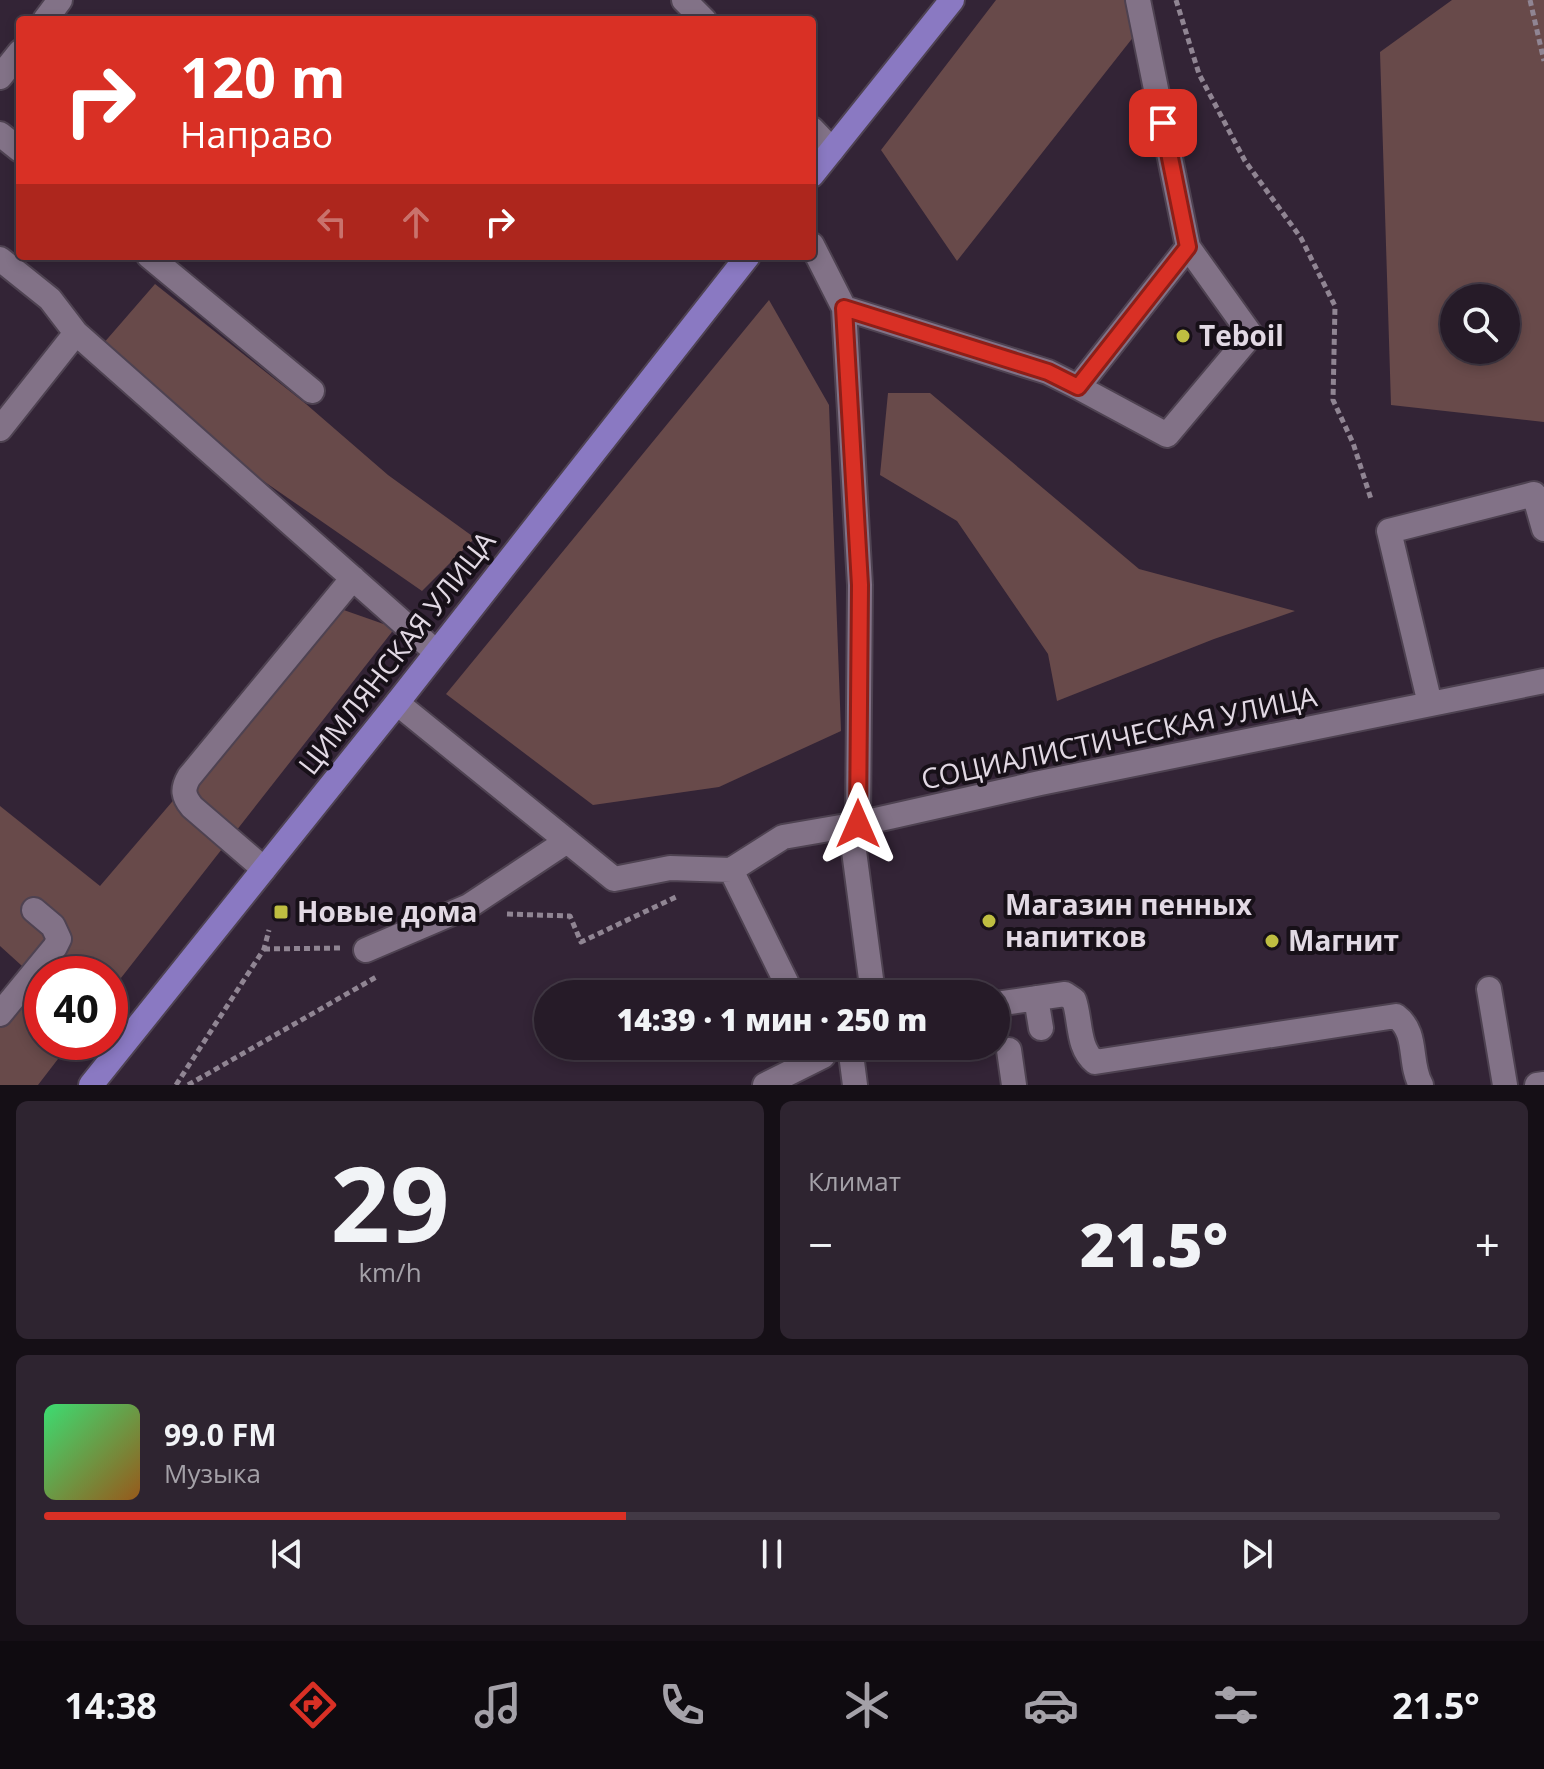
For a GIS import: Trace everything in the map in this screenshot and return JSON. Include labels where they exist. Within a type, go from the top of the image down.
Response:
[{"type":"main road","points":[[816,170],[952,0]]},
{"type":"main road","name":"ЦИМЛЯНСКАЯ УЛИЦА","points":[[91,1085],[397,703],[745,260]]},
{"type":"street","points":[[684,0],[700,16]]},
{"type":"street","points":[[844,308],[1048,372],[1167,435],[1251,335],[1188,247],[1138,0]]},
{"type":"street","points":[[0,77],[16,57]]},
{"type":"street","points":[[816,133],[832,150]]},
{"type":"street","points":[[0,134],[16,147]]},
{"type":"street","points":[[1078,387],[1188,247]]},
{"type":"street","points":[[816,253],[844,308],[860,585],[858,824],[854,851],[871,980]]},
{"type":"street","points":[[0,259],[50,299],[76,333],[436,652]]},
{"type":"street","points":[[154,260],[312,391]]},
{"type":"street","points":[[0,429],[76,333]]},
{"type":"street","points":[[1430,704],[1389,531],[1534,494],[1544,529]]},
{"type":"street","points":[[264,869],[192,807],[185,798],[184,786],[353,578]]},
{"type":"street","name":"СОЦИАЛИСТИЧЕСКАЯ УЛИЦА","points":[[731,870],[783,837],[1544,681]]},
{"type":"street","points":[[397,703],[614,879],[670,868],[731,870],[785,980]]},
{"type":"street","points":[[366,950],[469,906],[567,841]]},
{"type":"street","points":[[0,1014],[59,939],[53,926],[34,910]]},
{"type":"street","points":[[1489,989],[1505,1085]]},
{"type":"street","points":[[1010,1002],[1065,994],[1074,1000],[1087,1057],[1095,1062],[1396,1016],[1405,1023],[1409,1032],[1421,1085]]},
{"type":"street","points":[[1036,998],[1041,1028]]},
{"type":"street","points":[[1010,1057],[1014,1085]]},
{"type":"street","points":[[765,1085],[806,1060]]},
{"type":"street","points":[[854,1060],[855,1085]]},
{"type":"street","points":[[1537,1085],[1544,1084]]},
{"type":"path","points":[[1176,0],[1205,87],[1245,161],[1301,238],[1335,306],[1333,400],[1353,443],[1371,499]]},
{"type":"path","points":[[1530,0],[1544,61]]},
{"type":"path","points":[[501,914],[570,916],[581,942],[690,890]]},
{"type":"path","points":[[176,1085],[264,949],[269,930]]},
{"type":"path","points":[[264,949],[334,947],[366,950]]},
{"type":"path","points":[[188,1085],[378,976]]},
{"type":"shaded area","points":[[996,0],[1128,0],[1142,26],[957,261],[881,150]]},
{"type":"shaded area","points":[[1452,0],[1544,0],[1544,422],[1391,405],[1380,52]]},
{"type":"shaded area","points":[[155,284],[306,404],[388,475],[475,538],[422,591],[89,360]]},
{"type":"shaded area","points":[[769,300],[829,405],[841,731],[719,787],[593,805],[446,694]]},
{"type":"shaded area","points":[[888,393],[930,393],[1139,569],[1295,611],[1214,639],[1057,701],[1048,654],[957,521],[880,475]]},
{"type":"shaded area","points":[[338,608],[395,628],[128,969],[128,956],[24,956],[24,968],[0,946],[0,806],[100,886]]},
{"type":"shaded area","points":[[24,986],[24,1060],[57,1060],[38,1085],[0,1085],[0,1019]]},
{"type":"place","name":"Teboil","points":[[1183,336]]},
{"type":"place","name":"Новые дома","points":[[281,912]]},
{"type":"place","name":"Магазин пенных напитков","points":[[989,921]]},
{"type":"place","name":"Магнит","points":[[1272,941]]},
{"type":"route","points":[[858,824],[860,585],[844,308],[1048,372],[1078,387],[1188,247],[1163,123]]}]
